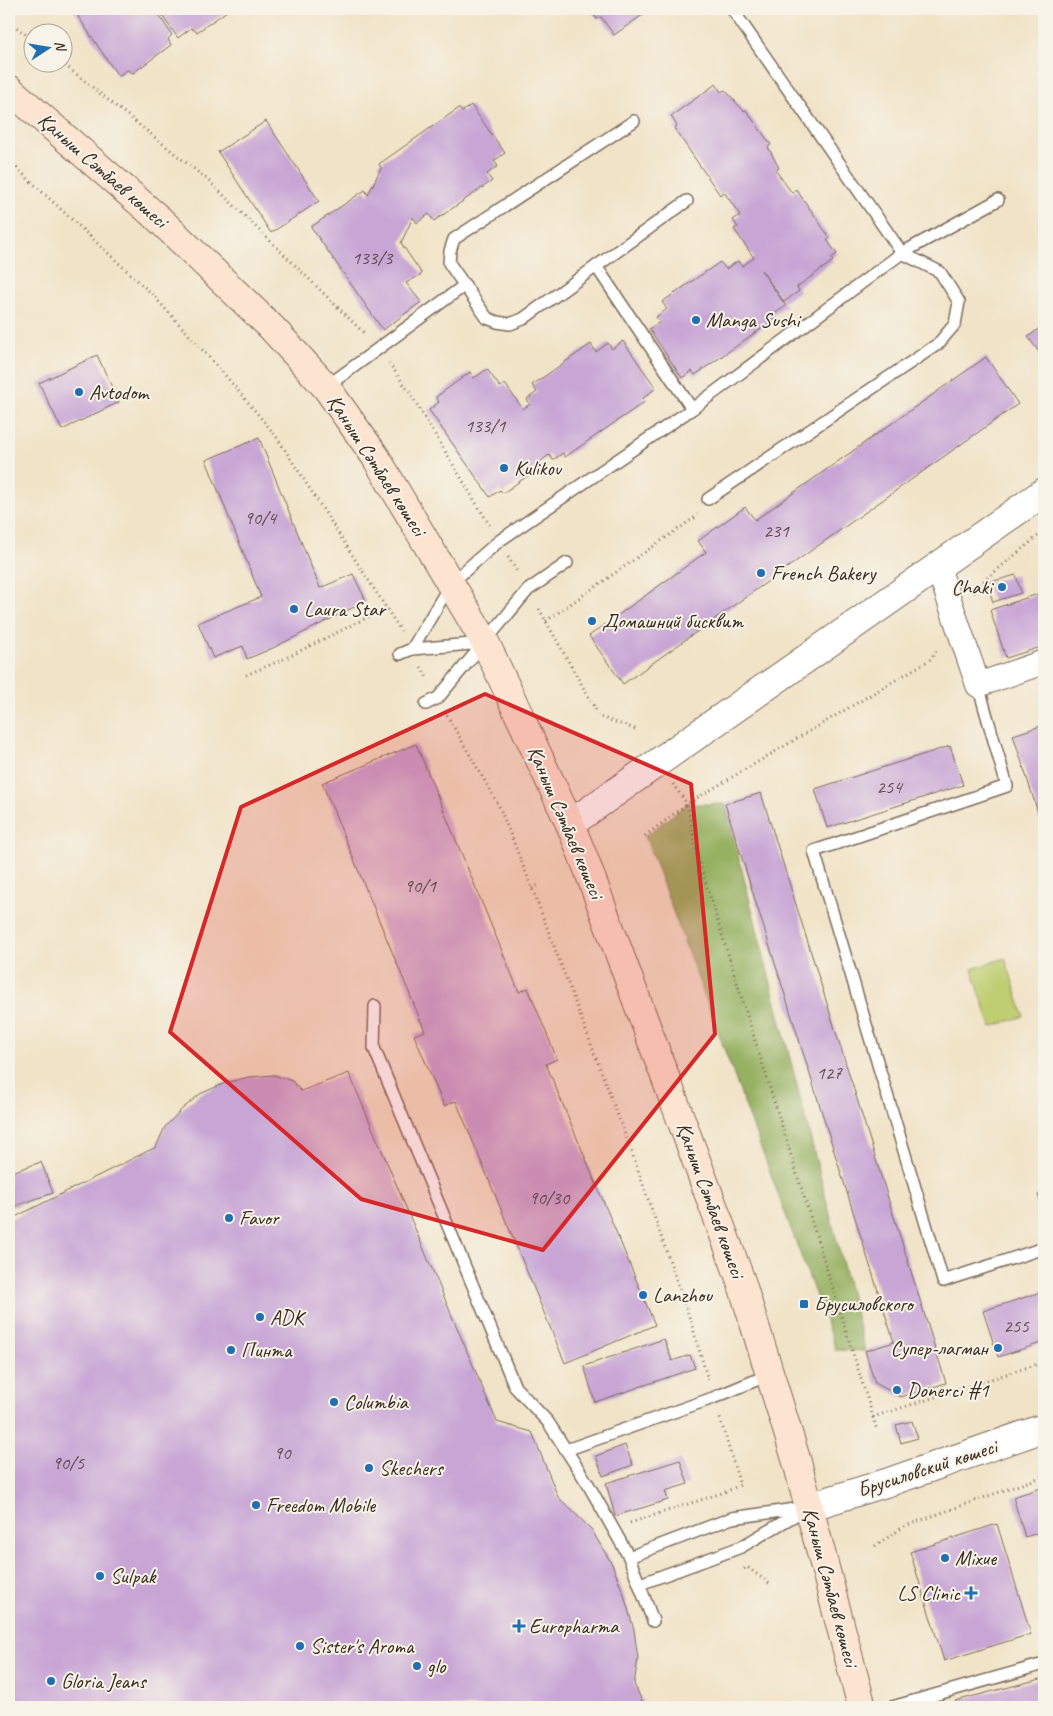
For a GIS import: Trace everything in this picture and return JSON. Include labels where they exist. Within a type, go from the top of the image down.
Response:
[{"type":"main road","name":"Қаныш Сәтбаев көшесі","points":[[9,89],[160,220],[272,328],[326,387],[375,456],[485,642],[570,824],[741,1281],[810,1506],[862,1707]]},
{"type":"street","points":[[570,824],[1044,492]]},
{"type":"street","points":[[938,568],[978,684],[1044,662]]},
{"type":"street","name":"Брусиловский көшесі","points":[[810,1506],[892,1482],[1044,1428]]},
{"type":"lane","points":[[708,499],[938,344],[955,324],[959,302],[940,272],[902,253],[732,9]]},
{"type":"lane","points":[[634,121],[454,239],[450,250],[450,263],[465,286],[487,318],[510,324],[523,319],[687,201]]},
{"type":"lane","points":[[412,648],[451,583],[499,541],[692,409],[902,253],[998,200]]},
{"type":"lane","points":[[596,266],[692,409]]},
{"type":"lane","points":[[326,387],[465,286]]},
{"type":"lane","points":[[426,704],[438,698],[528,590],[567,563]]},
{"type":"lane","points":[[400,654],[412,648],[485,642]]},
{"type":"lane","points":[[978,684],[1007,786],[814,851],[944,1281],[1044,1248]]},
{"type":"lane","points":[[375,1006],[374,1048],[515,1387],[548,1422],[566,1450],[629,1557],[653,1621]]},
{"type":"lane","points":[[566,1450],[714,1398],[770,1374]]},
{"type":"lane","points":[[629,1557],[732,1518],[810,1506]]},
{"type":"lane","points":[[640,1584],[741,1546],[810,1506]]},
{"type":"lane","points":[[892,1707],[1044,1664]]},
{"type":"path","points":[[9,21],[22,32]]},
{"type":"path","points":[[9,161],[152,294],[238,390],[276,436],[412,648],[499,806],[632,1153],[691,1322],[740,1485],[725,1492],[612,1528]]},
{"type":"path","points":[[546,621],[694,518],[708,499]]},
{"type":"path","points":[[645,836],[687,804],[931,659],[980,584],[1044,531]]},
{"type":"path","points":[[246,674],[284,659],[386,608]]},
{"type":"path","points":[[672,782],[687,804],[698,855],[877,1430]]},
{"type":"path","points":[[532,888],[539,885]]},
{"type":"path","points":[[873,1417],[1044,1362]]},
{"type":"path","points":[[875,1546],[905,1526],[1044,1476]]},
{"type":"path","points":[[738,1571],[747,1568],[770,1584]]},
{"type":"highlighted area","points":[[485,694],[691,784],[715,1034],[543,1250],[361,1199],[170,1032],[241,807]]},
{"type":"green space","points":[[687,804],[725,804],[865,1351],[836,1350],[645,836]]},
{"type":"green space","points":[[1005,958],[1024,1016],[991,1027],[972,969]]},
{"type":"building","points":[[73,9],[155,9],[172,35],[168,39],[171,45],[133,73],[127,70],[118,76]]},
{"type":"building","points":[[157,9],[230,9],[197,32],[191,28],[178,38]]},
{"type":"building","points":[[590,9],[651,9],[614,35],[601,17],[597,19]]},
{"type":"building","points":[[716,84],[721,92],[725,90],[744,111],[746,110],[771,145],[768,147],[779,168],[776,171],[792,193],[796,189],[830,238],[827,240],[837,254],[831,258],[833,261],[797,287],[799,291],[784,302],[761,270],[786,306],[773,315],[775,319],[695,375],[692,371],[682,378],[649,329],[660,322],[656,317],[667,309],[662,302],[720,262],[726,269],[738,261],[742,266],[754,258],[734,229],[738,227],[733,220],[740,215],[724,192],[720,195],[674,128],[677,126],[671,116]]},
{"type":"building","points":[[471,105],[505,153],[494,161],[498,166],[487,174],[492,181],[434,221],[429,214],[417,223],[413,217],[401,243],[422,274],[406,283],[421,302],[383,330],[311,227],[365,190],[368,195],[381,168],[379,164],[459,108],[462,112]]},
{"type":"building","points":[[266,121],[319,201],[271,233],[218,152]]},
{"type":"building","points":[[1044,325],[1044,359],[1028,337]]},
{"type":"building","points":[[623,341],[656,388],[643,398],[646,401],[565,457],[563,453],[553,460],[549,455],[537,464],[539,468],[503,493],[500,490],[490,497],[429,410],[439,402],[436,397],[470,372],[474,378],[487,369],[500,387],[505,384],[523,409],[530,404],[527,399],[537,392],[532,385],[591,344],[596,352],[608,343],[612,349]]},
{"type":"building","name":"Avtodom","points":[[97,355],[119,402],[62,430],[39,383]]},
{"type":"building","points":[[986,357],[1018,404],[623,684],[589,636],[706,552],[698,541],[745,507],[755,520]]},
{"type":"building","points":[[259,438],[320,588],[353,574],[366,601],[273,648],[247,659],[243,646],[213,658],[198,623],[261,597],[206,460]]},
{"type":"building","points":[[1016,575],[1021,593],[993,602],[987,583]]},
{"type":"building","points":[[1044,592],[1044,646],[1006,658],[990,610]]},
{"type":"building","points":[[1044,725],[1044,831],[1013,735]]},
{"type":"building","points":[[416,744],[519,992],[528,988],[557,1059],[546,1064],[655,1325],[565,1363],[456,1101],[444,1106],[414,1035],[425,1031],[322,783]]},
{"type":"building","points":[[950,746],[963,785],[827,828],[815,789]]},
{"type":"building","points":[[761,793],[946,1383],[901,1397],[875,1383],[865,1351],[894,1342],[725,804]]},
{"type":"building","name":"ADK","points":[[349,1073],[497,1422],[532,1432],[558,1497],[591,1529],[612,1564],[624,1595],[634,1630],[638,1659],[634,1684],[645,1707],[9,1707],[9,1220],[156,1147],[165,1127],[181,1110],[200,1094],[225,1083],[249,1077],[274,1075],[292,1081],[301,1091]]},
{"type":"building","points":[[41,1162],[53,1193],[9,1208],[9,1173]]},
{"type":"building","points":[[1044,1192],[1044,1212],[1038,1195]]},
{"type":"building","points":[[1044,1291],[1044,1342],[998,1357],[983,1311]]},
{"type":"building","points":[[664,1339],[672,1361],[690,1355],[695,1368],[595,1402],[584,1366]]},
{"type":"building","points":[[912,1421],[918,1438],[901,1443],[896,1425]]},
{"type":"building","points":[[625,1445],[633,1465],[603,1476],[596,1456]]},
{"type":"building","points":[[680,1460],[688,1484],[665,1491],[668,1500],[615,1516],[606,1483]]},
{"type":"building","points":[[1044,1487],[1044,1531],[1025,1537],[1013,1497]]},
{"type":"building","name":"LS Clinic","points":[[997,1524],[1031,1634],[944,1661],[910,1552]]},
{"type":"building","points":[[1044,1678],[1044,1707],[957,1707],[955,1701]]},
{"type":"place","name":"Manga Sushi","points":[[696,320]]},
{"type":"place","name":"Avtodom","points":[[79,392]]},
{"type":"place","name":"Kulikov","points":[[504,468]]},
{"type":"place","name":"French Bakery","points":[[761,573]]},
{"type":"place","name":"Chaki","points":[[1002,587]]},
{"type":"place","name":"Laura Star","points":[[294,609]]},
{"type":"place","name":"Домашний бисквит","points":[[592,621]]},
{"type":"place","name":"Favor","points":[[229,1218]]},
{"type":"place","name":"Lanzhou","points":[[643,1295]]},
{"type":"place","name":"Брусиловского","points":[[804,1304]]},
{"type":"place","name":"ADK","points":[[260,1317]]},
{"type":"place","name":"Супер-лагман","points":[[998,1348]]},
{"type":"place","name":"Пинта","points":[[231,1350]]},
{"type":"place","name":"Donerci #1","points":[[897,1390]]},
{"type":"place","name":"Columbia","points":[[334,1402]]},
{"type":"place","name":"Skechers","points":[[369,1468]]},
{"type":"place","name":"Freedom Mobile","points":[[256,1505]]},
{"type":"place","name":"Mixue","points":[[945,1558]]},
{"type":"place","name":"Sulpak","points":[[100,1576]]},
{"type":"place","name":"LS Clinic","points":[[971,1593]]},
{"type":"place","name":"Europharma","points":[[519,1626]]},
{"type":"place","name":"Sister's Aroma","points":[[300,1646]]},
{"type":"place","name":"glo","points":[[417,1666]]},
{"type":"place","name":"Gloria Jeans","points":[[51,1681]]}]
